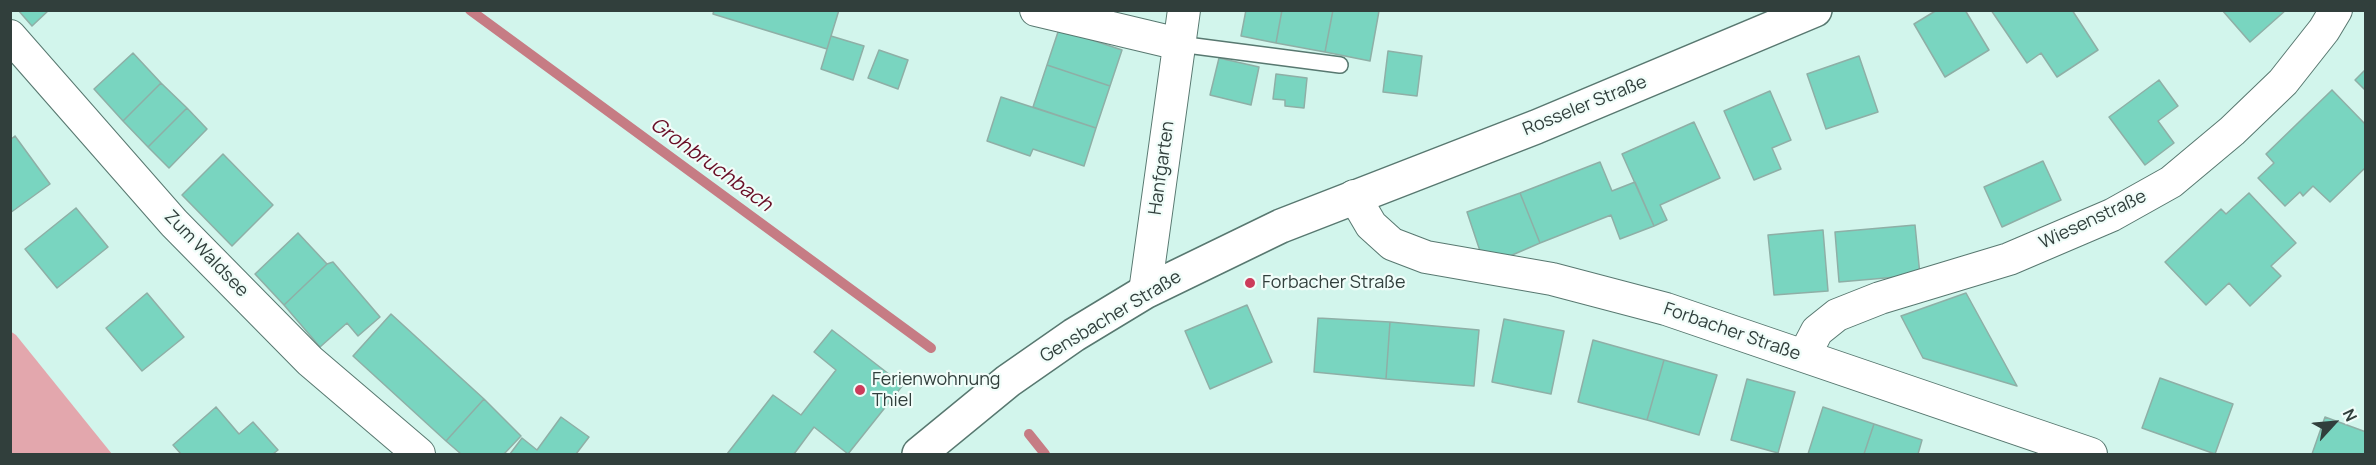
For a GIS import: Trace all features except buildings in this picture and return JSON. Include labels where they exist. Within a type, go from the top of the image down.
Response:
[{"type":"main road","name":"Rosseler Straße","points":[[1354,196],[1536,126],[1815,10]]},
{"type":"main road","name":"Gensbacher Straße","points":[[919,454],[1008,381],[1074,335],[1145,292],[1281,226],[1354,196]]},
{"type":"street","points":[[1036,10],[1179,44]]},
{"type":"street","name":"Hanfgarten","points":[[1145,292],[1184,10]]},
{"type":"street","name":"Wiesenstraße","points":[[1804,356],[1818,331],[1837,315],[1880,298],[2009,259],[2112,215],[2171,182],[2232,131],[2283,82],[2324,30],[2336,10]]},
{"type":"street","name":"Zum Waldsee","points":[[10,36],[174,223],[310,362],[419,454]]},
{"type":"street","name":"Forbacher Straße","points":[[1354,196],[1371,225],[1392,244],[1426,257],[1564,282],[1666,309],[2091,454]]},
{"type":"lane","points":[[1179,44],[1340,65]]},
{"type":"shaded area","points":[[10,331],[16,335],[112,454],[11,454]]},
{"type":"waterway","name":"Grohbruchbach","points":[[470,10],[931,348]]},
{"type":"waterway","name":"Grohbruchbach","points":[[1029,434],[1045,454]]},
{"type":"place","name":"Forbacher Straße","points":[[1250,283]]},
{"type":"place","name":"Ferienwohnung Thiel","points":[[860,390]]}]
